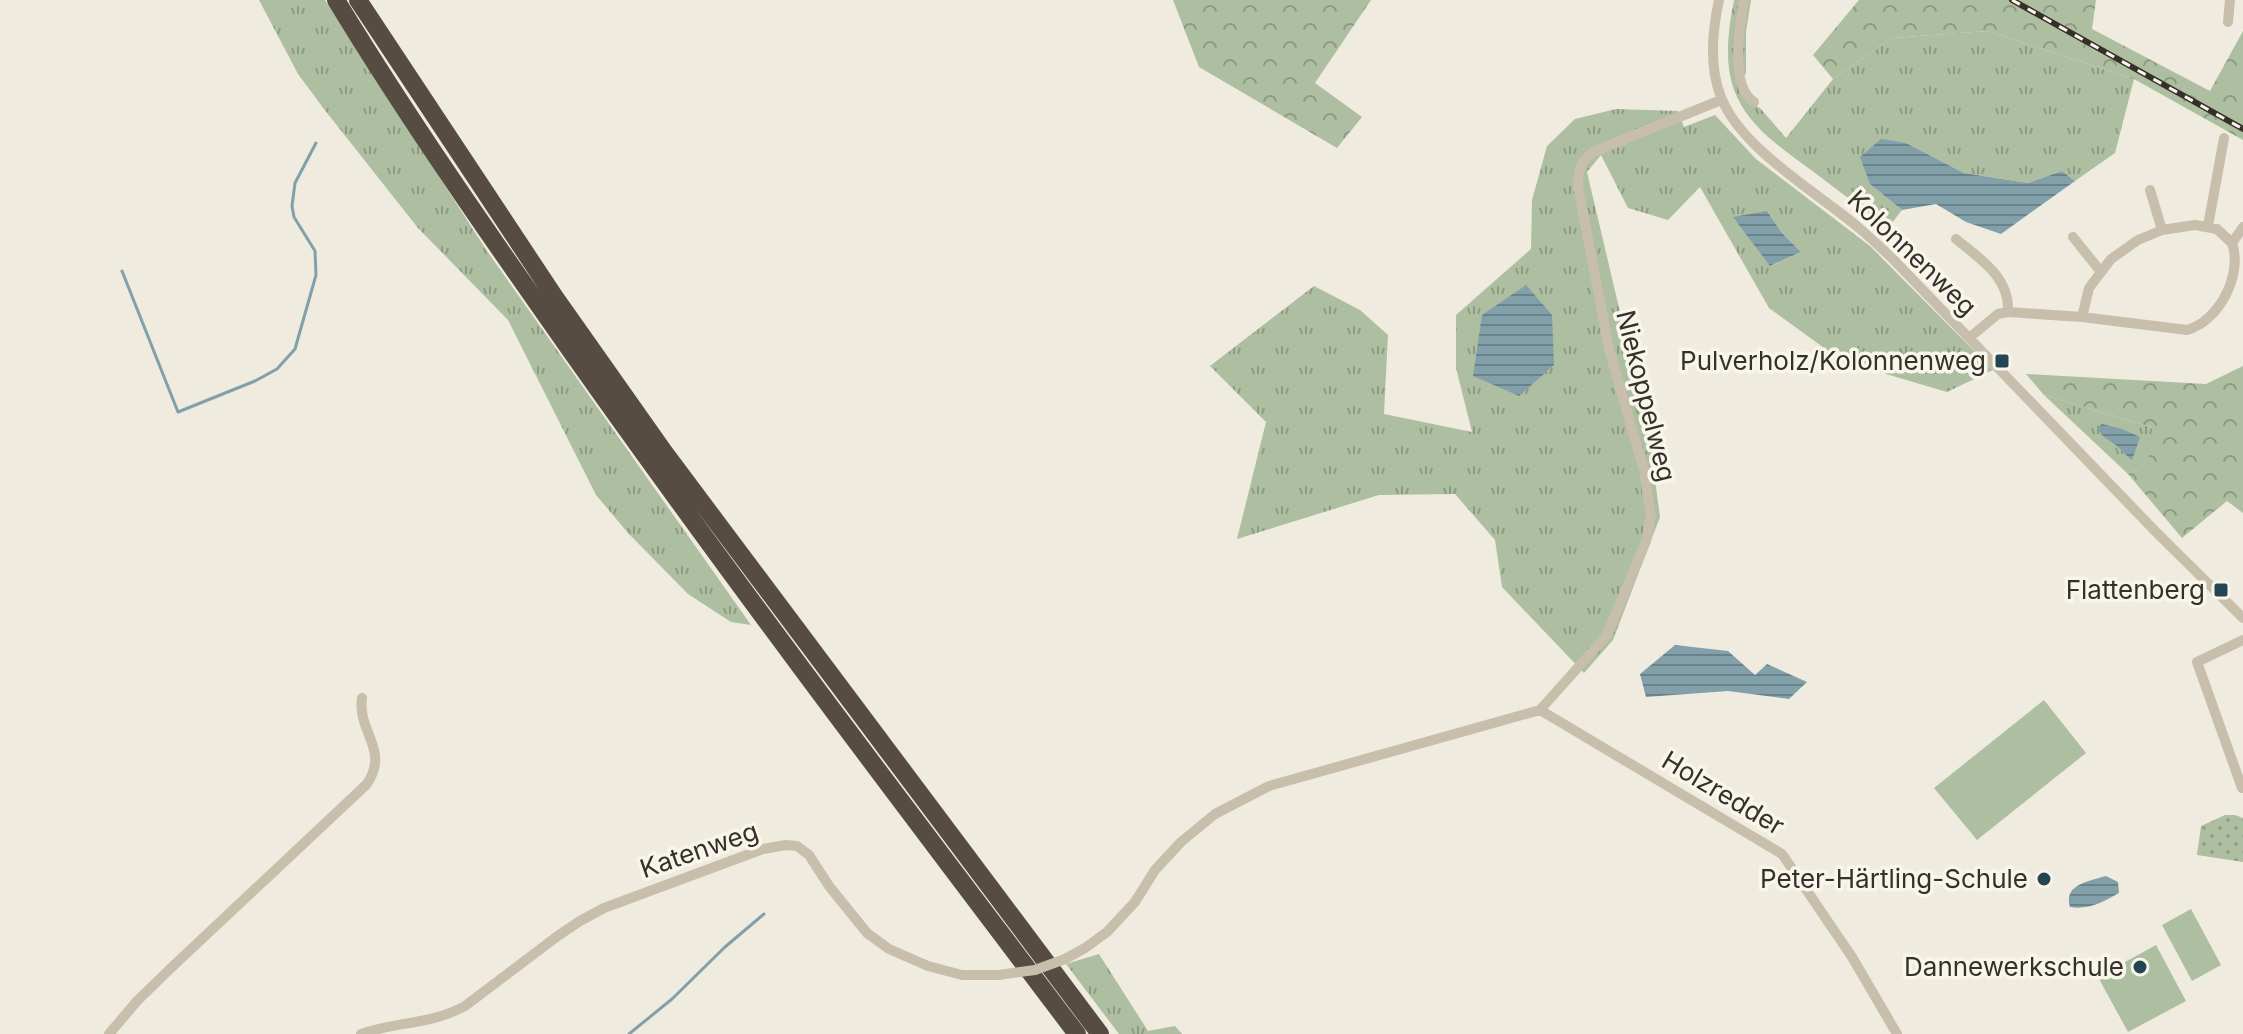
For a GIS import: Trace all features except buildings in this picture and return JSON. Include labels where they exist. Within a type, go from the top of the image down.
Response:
[{"type":"highway","points":[[336,0],[421,133],[673,496],[1077,1034]]},
{"type":"highway","points":[[358,0],[554,296],[655,439],[1100,1034]]},
{"type":"street","name":"Kolonnenweg","points":[[1719,0],[1712,56],[1714,76],[1721,100],[1742,130],[1764,153],[1861,228],[2243,618]]},
{"type":"street","points":[[1744,0],[1739,32],[1740,75],[1748,98],[1754,102]]},
{"type":"street","points":[[2228,22],[2230,0]]},
{"type":"street","name":"Niekoppelweg","points":[[1540,710],[1607,635],[1646,541],[1651,516],[1644,471],[1606,335],[1578,186],[1580,164],[1593,152],[1721,100]]},
{"type":"street","points":[[2208,226],[2224,138]]},
{"type":"street","points":[[2150,190],[2162,230]]},
{"type":"street","points":[[1969,338],[1998,314],[2008,312],[2082,317],[2187,330],[2198,327],[2217,310],[2231,281],[2235,264],[2232,243],[2217,229],[2208,226],[2180,226],[2138,240],[2123,249],[2089,288],[2082,317]]},
{"type":"street","points":[[2232,243],[2243,227]]},
{"type":"street","points":[[2073,237],[2101,272]]},
{"type":"street","points":[[1956,239],[1994,270],[2006,290],[2008,312]]},
{"type":"street","points":[[2242,788],[2197,662],[2243,640]]},
{"type":"street","points":[[109,1034],[171,968],[367,784],[376,771],[376,759],[360,708],[362,698]]},
{"type":"street","name":"Katenweg","points":[[361,1034],[380,1027],[419,1022],[453,1013],[559,935],[604,908],[763,849],[786,845],[797,846],[809,855],[829,886],[867,933],[889,949],[928,966],[962,975],[998,975],[1035,970],[1065,959],[1107,932],[1135,902],[1155,870],[1181,842],[1215,814],[1269,786],[1540,710]]},
{"type":"street","name":"Holzredder","points":[[1540,710],[1782,854],[1852,957],[1897,1034]]},
{"type":"green space","points":[[259,0],[325,0],[487,251],[751,625],[731,622],[688,594],[628,533],[596,495],[508,320],[418,228],[324,109],[298,74]]},
{"type":"green space","points":[[1173,0],[1371,0],[1315,83],[1362,117],[1337,148],[1199,67]]},
{"type":"green space","points":[[1734,0],[1751,0],[1746,32],[1746,74],[1738,76],[1748,102],[1760,108],[1786,138],[1833,79],[1892,38],[1987,31],[2134,79],[2115,153],[2075,181],[2062,171],[2028,183],[1964,173],[1906,143],[1870,184],[1902,210],[1888,228],[1771,140],[1744,109],[1733,85],[1728,61]]},
{"type":"green space","points":[[1859,0],[2096,0],[2092,29],[2210,91],[2243,31],[2243,140],[2134,79],[1987,31],[1892,38],[1833,79],[1813,55]]},
{"type":"green space","points":[[1616,109],[1678,111],[1684,127],[1715,115],[1756,159],[1870,246],[1993,370],[1947,392],[1842,361],[1769,308],[1700,187],[1668,220],[1628,208],[1601,155],[1587,172],[1649,435],[1660,517],[1613,640],[1584,673],[1502,587],[1495,540],[1455,494],[1379,495],[1237,539],[1266,422],[1210,366],[1314,286],[1360,310],[1388,335],[1384,414],[1472,432],[1456,368],[1456,315],[1531,249],[1532,200],[1547,146],[1575,119]],"holes":[[[1767,211],[1782,233],[1801,252],[1771,266],[1755,244]]]},
{"type":"green space","points":[[2243,366],[2243,513],[2227,501],[2182,538],[2128,474],[2141,468],[2158,442],[2151,427],[2044,395],[2026,374],[2206,384]]},
{"type":"green space","points":[[2044,395],[2151,427],[2159,442],[2141,468],[2128,474]]},
{"type":"green space","points":[[2044,700],[2086,753],[1977,840],[1934,788]]},
{"type":"green space","points":[[2225,815],[2243,818],[2243,862],[2197,855],[2201,826]]},
{"type":"green space","points":[[2191,909],[2221,965],[2192,981],[2162,925]]},
{"type":"green space","points":[[2156,945],[2186,1001],[2128,1032],[2098,977]]},
{"type":"green space","points":[[1099,954],[1148,1031],[1175,1026],[1182,1034],[1119,1034],[1066,964]]},
{"type":"water","points":[[1881,139],[1906,143],[1964,173],[2028,183],[2062,171],[2075,181],[2001,234],[1966,222],[1936,204],[1902,210],[1870,184],[1860,157]]},
{"type":"water","points":[[1767,211],[1782,233],[1801,252],[1770,266],[1733,217]]},
{"type":"water","points":[[1526,285],[1552,315],[1554,365],[1519,396],[1473,376],[1482,315]]},
{"type":"water","points":[[2102,424],[2140,437],[2132,460],[2101,434],[2097,428]]},
{"type":"water","points":[[1675,645],[1728,651],[1755,675],[1767,664],[1807,682],[1789,699],[1728,691],[1646,697],[1640,674]]},
{"type":"water","points":[[2106,876],[2118,882],[2119,893],[2090,906],[2070,907],[2070,893],[2074,888]]},
{"type":"waterway","points":[[122,271],[178,412],[277,369],[295,349],[316,275],[315,251],[294,217],[292,206],[295,183],[316,143]]},
{"type":"waterway","points":[[629,1034],[672,999],[764,914]]},
{"type":"railway","points":[[2012,0],[2243,129]]},
{"type":"place","name":"Pulverholz/Kolonnenweg","points":[[2002,361]]},
{"type":"place","name":"Flattenberg","points":[[2221,590]]},
{"type":"place","name":"Peter-Härtling-Schule","points":[[2044,879]]},
{"type":"place","name":"Dannewerkschule","points":[[2140,967]]}]
